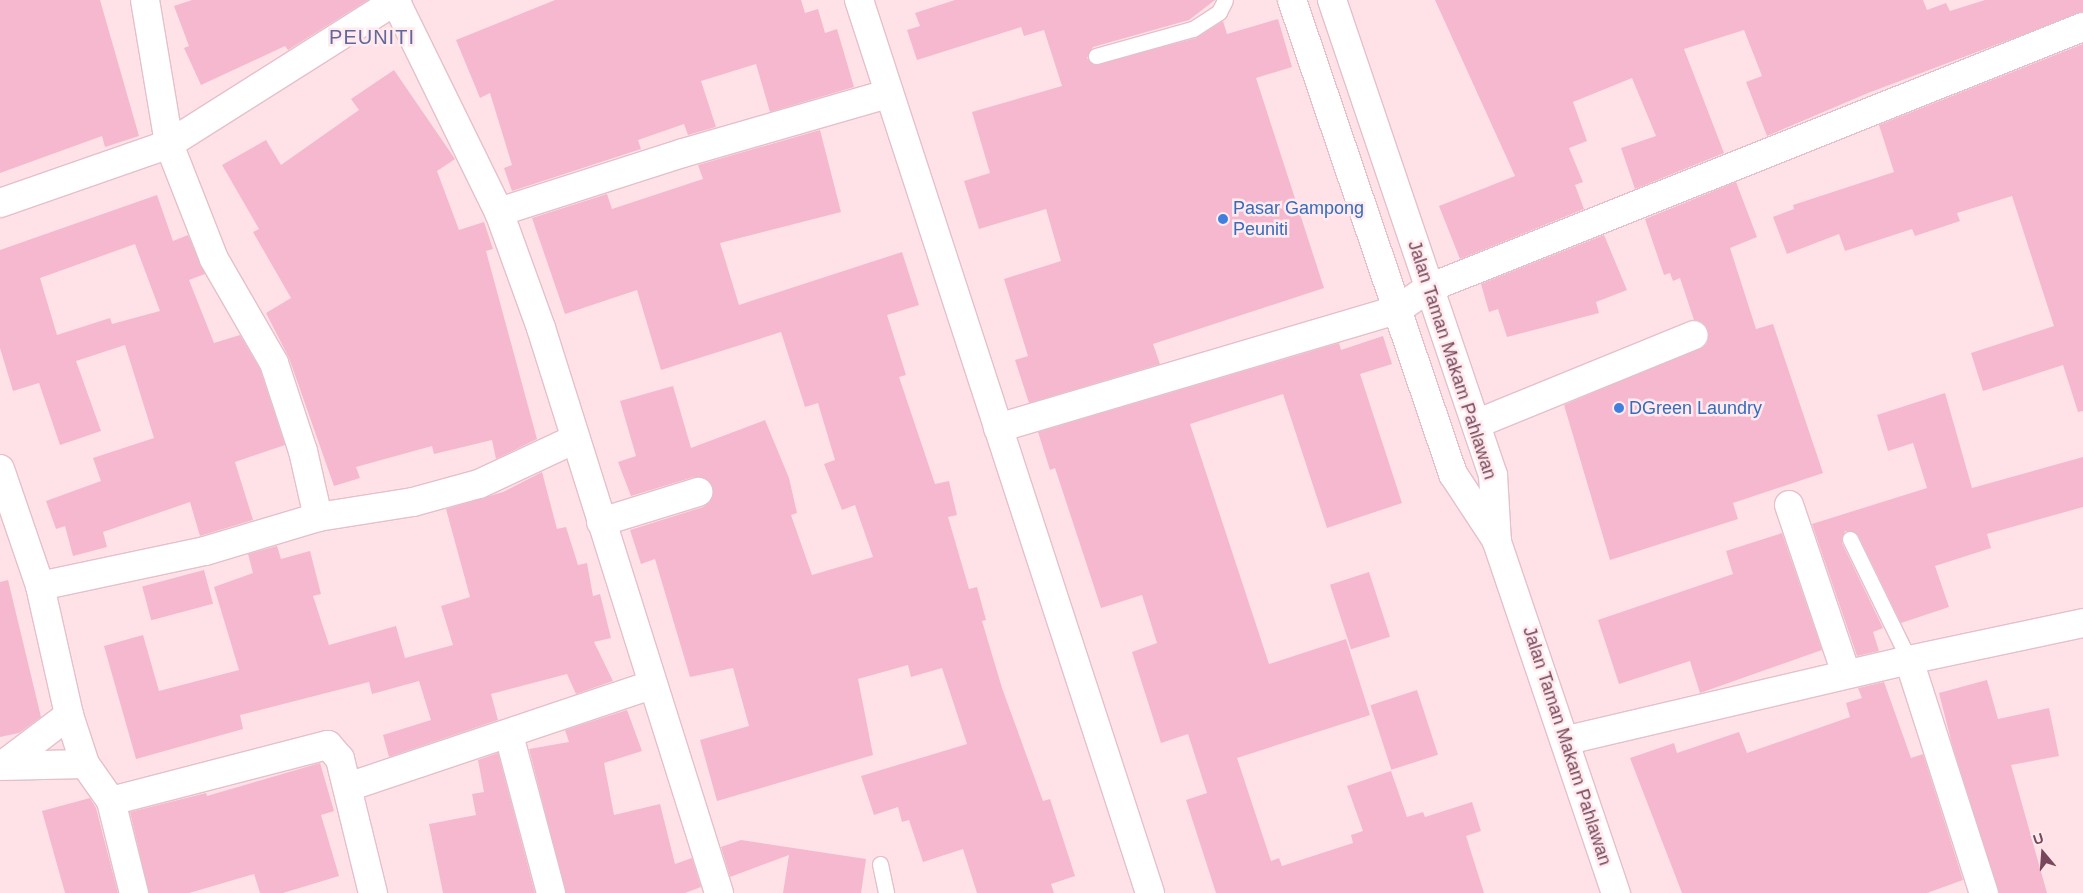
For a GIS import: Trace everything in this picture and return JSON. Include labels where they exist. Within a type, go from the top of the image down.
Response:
[{"type":"street","points":[[145,0],[169,144],[214,258],[274,363],[303,451],[318,517]]},
{"type":"street","points":[[0,203],[169,144],[396,0],[499,212],[575,439],[719,893]]},
{"type":"street","points":[[859,0],[888,94],[1150,893]]},
{"type":"street","points":[[1292,0],[1452,474],[1497,542]]},
{"type":"street","name":"Jalan Taman Makam Pahlawan","points":[[1332,0],[1493,474],[1497,542],[1568,740],[1616,893]]},
{"type":"street","points":[[998,428],[1397,310],[1429,288],[2083,27]]},
{"type":"street","points":[[1308,47],[1345,36]]},
{"type":"street","points":[[499,212],[683,153],[888,94]]},
{"type":"street","points":[[1476,424],[1694,335]]},
{"type":"street","points":[[40,586],[205,551],[318,517],[413,502],[479,484],[575,439]]},
{"type":"street","points":[[0,468],[40,586],[69,715],[85,764],[111,801],[134,893]]},
{"type":"street","points":[[601,522],[698,492]]},
{"type":"street","points":[[1789,505],[1846,673]]},
{"type":"street","points":[[1568,740],[1846,673],[2083,623]]},
{"type":"street","points":[[1909,660],[1984,893]]},
{"type":"street","points":[[348,787],[510,735],[652,685]]},
{"type":"street","points":[[2,766],[69,715]]},
{"type":"street","points":[[510,735],[552,893]]},
{"type":"street","points":[[111,801],[318,745],[328,745],[335,751],[348,787],[373,893]]},
{"type":"street","points":[[2,766],[85,764]]},
{"type":"lane","points":[[1096,56],[1193,29],[1219,12],[1226,0]]},
{"type":"lane","points":[[1850,538],[1909,660]]},
{"type":"lane","points":[[880,864],[886,893]]},
{"type":"building","points":[[0,0],[100,0],[139,136],[105,147],[102,136],[0,173]]},
{"type":"building","points":[[192,0],[368,0],[288,50],[285,46],[201,85],[184,48],[189,46],[174,6]]},
{"type":"building","points":[[555,0],[801,0],[805,13],[818,9],[825,33],[837,29],[854,87],[770,112],[756,64],[701,81],[716,127],[688,135],[684,124],[638,140],[641,149],[512,191],[504,168],[512,165],[490,93],[480,98],[456,40]]},
{"type":"building","points":[[955,0],[1215,0],[1189,20],[1093,47],[1087,58],[1094,65],[1196,38],[1223,21],[1227,34],[1278,19],[1292,67],[1256,78],[1324,288],[1153,344],[1160,364],[1029,403],[1015,360],[1028,356],[1004,279],[1061,261],[1046,209],[979,229],[964,181],[990,173],[972,112],[1062,86],[1044,30],[1024,36],[1021,27],[917,60],[907,30],[920,26],[915,13]]},
{"type":"building","points":[[1435,0],[1923,0],[1927,10],[1946,3],[1950,11],[1985,0],[2083,0],[2083,12],[1868,93],[1767,136],[1746,82],[1762,76],[1744,30],[1684,49],[1724,153],[1635,189],[1621,148],[1656,136],[1632,78],[1573,102],[1587,141],[1569,148],[1583,182],[1575,185],[1584,209],[1460,259],[1439,206],[1515,176]]},
{"type":"building","points":[[2083,44],[2083,411],[2078,412],[2063,365],[1983,391],[1971,353],[2054,326],[2012,196],[1957,213],[1960,221],[1915,236],[1912,229],[1845,251],[1839,234],[1787,254],[1773,217],[1794,209],[1793,205],[1894,172],[1879,125]]},
{"type":"building","points":[[394,70],[455,159],[437,171],[459,230],[484,222],[493,249],[486,251],[537,439],[496,459],[492,440],[434,454],[432,446],[356,467],[360,478],[334,486],[289,358],[266,313],[291,298],[253,232],[259,229],[222,165],[266,140],[281,165],[359,110],[351,99]]},
{"type":"building","points":[[820,130],[841,212],[720,243],[739,305],[902,252],[919,305],[887,315],[906,375],[899,377],[935,484],[949,481],[957,515],[948,517],[969,589],[977,587],[986,620],[982,621],[1002,688],[1043,801],[1050,799],[1075,876],[1051,884],[1054,893],[977,893],[963,849],[923,862],[909,820],[902,822],[898,807],[874,815],[861,776],[967,744],[942,668],[911,677],[908,665],[858,679],[873,755],[717,801],[700,740],[749,726],[733,668],[690,677],[655,559],[641,564],[630,530],[703,507],[710,502],[713,488],[708,480],[694,477],[631,496],[618,462],[636,456],[620,401],[673,386],[691,448],[765,420],[789,478],[797,513],[791,515],[812,575],[873,557],[855,505],[842,510],[824,464],[835,460],[818,403],[805,407],[781,332],[661,370],[637,290],[565,314],[532,218],[607,194],[612,209],[703,179],[698,165]]},
{"type":"building","points":[[1736,182],[1757,237],[1730,248],[1756,329],[1773,324],[1823,473],[1733,503],[1738,519],[1610,560],[1564,405],[1707,344],[1708,329],[1694,320],[1680,278],[1673,281],[1670,273],[1664,275],[1645,219]]},
{"type":"building","points":[[157,195],[173,241],[188,235],[205,274],[189,280],[214,343],[240,335],[260,369],[285,445],[235,462],[253,520],[200,536],[190,502],[103,532],[107,547],[73,556],[65,526],[56,529],[46,501],[101,481],[93,458],[154,438],[125,345],[76,361],[101,431],[60,445],[39,383],[13,391],[0,348],[0,250]],"holes":[[[135,244],[160,311],[112,324],[110,318],[57,335],[40,278]]]},
{"type":"building","points":[[1604,235],[1627,290],[1596,302],[1599,313],[1507,337],[1498,309],[1489,312],[1481,284]]},
{"type":"building","points":[[1383,336],[1392,364],[1360,374],[1402,503],[1327,528],[1283,394],[1190,424],[1269,664],[1346,639],[1370,715],[1237,758],[1271,861],[1279,858],[1282,866],[1353,843],[1351,835],[1363,831],[1347,786],[1391,771],[1407,817],[1423,812],[1425,817],[1472,802],[1481,831],[1466,836],[1484,893],[1216,893],[1186,800],[1207,793],[1188,734],[1161,743],[1132,652],[1157,643],[1142,595],[1101,608],[1055,468],[1050,470],[1038,432],[1339,343],[1341,350]]},
{"type":"building","points":[[1945,393],[1972,488],[2083,457],[2083,507],[1987,534],[1991,548],[1935,566],[1949,607],[1901,623],[1858,535],[1845,531],[1842,543],[1883,628],[1873,632],[1879,651],[1857,656],[1812,524],[1927,488],[1913,443],[1888,451],[1877,415]]},
{"type":"building","points":[[542,472],[557,529],[566,527],[578,565],[587,563],[593,596],[600,594],[611,638],[594,642],[613,681],[576,694],[567,674],[491,694],[498,720],[389,757],[383,735],[431,720],[419,681],[372,694],[369,682],[240,715],[243,729],[136,759],[104,646],[143,635],[159,691],[239,670],[214,587],[253,573],[248,554],[277,546],[281,559],[310,551],[321,594],[313,596],[329,645],[396,626],[405,658],[453,645],[441,606],[470,597],[446,509],[503,492]]},
{"type":"building","points":[[1782,533],[1822,650],[1700,693],[1690,661],[1619,684],[1598,620],[1733,574],[1726,551]]},
{"type":"building","points":[[204,570],[213,604],[151,620],[142,587]]},
{"type":"building","points":[[1369,572],[1390,637],[1351,649],[1330,585]]},
{"type":"building","points":[[8,580],[41,717],[19,733],[0,737],[0,582]]},
{"type":"building","points":[[1987,680],[1998,719],[2049,708],[2059,756],[2011,765],[2047,893],[1999,893],[1952,744],[1939,693]]},
{"type":"building","points":[[1884,682],[1911,758],[1923,754],[1963,880],[1927,893],[1682,893],[1630,758],[1674,743],[1677,753],[1739,732],[1747,753],[1850,717],[1846,703],[1862,698],[1858,688]]},
{"type":"building","points":[[1417,690],[1438,755],[1391,770],[1370,705]]},
{"type":"building","points":[[627,710],[642,751],[604,763],[614,815],[660,804],[675,864],[692,858],[701,887],[685,893],[566,893],[529,749],[569,742],[565,730]]},
{"type":"building","points":[[498,753],[535,893],[443,893],[429,824],[476,815],[472,794],[484,792],[478,760]]},
{"type":"building","points":[[320,763],[334,811],[321,815],[339,876],[283,893],[260,893],[254,874],[189,893],[149,893],[130,812],[206,793],[207,796]]},
{"type":"building","points":[[90,798],[96,808],[118,893],[65,893],[42,811]]},
{"type":"building","points":[[741,840],[866,859],[861,893],[783,893],[789,855],[730,877],[721,847]]},
{"type":"place","name":"Pasar Gampong Peuniti","points":[[1223,219]]},
{"type":"place","name":"DGreen Laundry","points":[[1619,408]]},
{"type":"district","name":"PEUNITI","points":[[372,37]]}]
